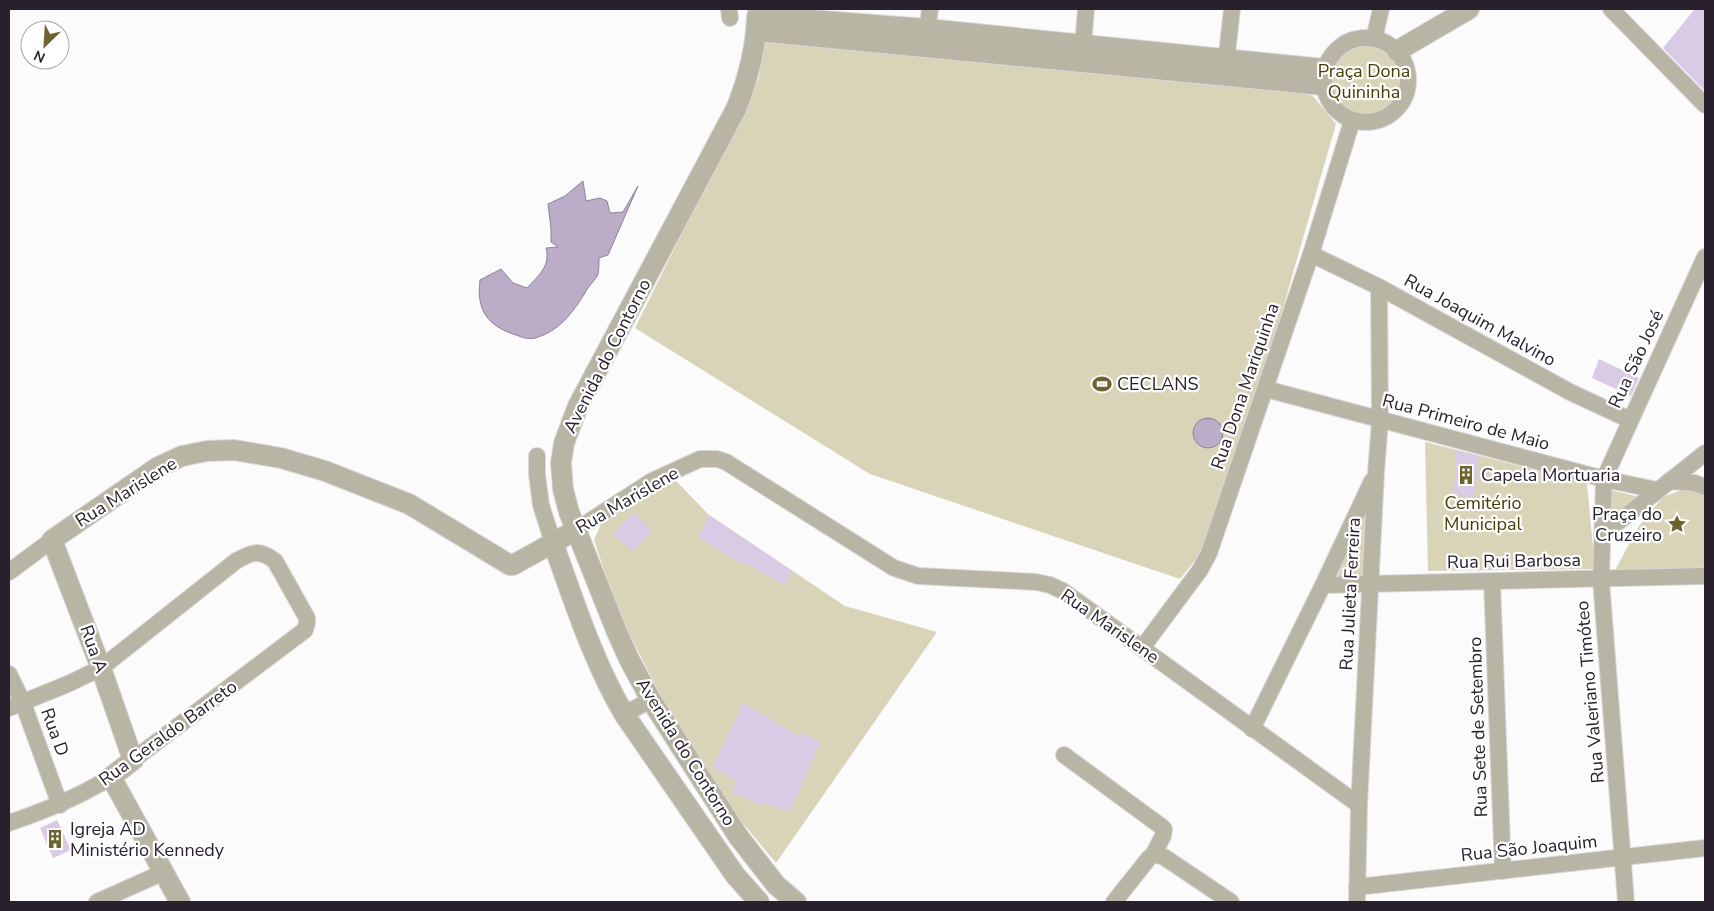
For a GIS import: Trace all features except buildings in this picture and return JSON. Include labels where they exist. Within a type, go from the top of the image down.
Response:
[{"type":"street","points":[[926,38],[930,9]]},
{"type":"street","points":[[1082,53],[1086,9]]},
{"type":"street","points":[[1225,67],[1232,9]]},
{"type":"street","points":[[1374,39],[1381,9]]},
{"type":"street","points":[[1397,51],[1469,9]]},
{"type":"street","points":[[1611,9],[1705,105]]},
{"type":"street","points":[[756,18],[926,38],[1324,77]]},
{"type":"street","name":"Avenida do Contorno","points":[[756,18],[747,82],[736,109],[571,422],[560,462],[563,489],[569,512],[629,659],[651,700],[733,828],[776,885],[796,902]]},
{"type":"street","points":[[1362,38],[1387,43],[1397,51],[1405,63],[1408,76],[1407,91],[1402,104],[1392,114],[1380,121],[1366,123],[1352,121],[1341,116],[1332,107],[1326,97],[1324,77],[1330,57],[1338,48],[1349,41],[1362,38]]},
{"type":"street","name":"Rua Dona Mariquinha","points":[[1142,648],[1205,562],[1311,254],[1352,121]]},
{"type":"street","name":"Rua Joaquim Malvino","points":[[1311,254],[1378,288],[1536,374],[1630,420]]},
{"type":"street","name":"Rua São José","points":[[1604,479],[1705,257]]},
{"type":"street","name":"Rua Julieta Ferreira","points":[[1357,895],[1359,805],[1380,421],[1378,288]]},
{"type":"street","name":"Rua Primeiro de Maio","points":[[1266,389],[1380,421],[1604,479],[1663,485]]},
{"type":"street","name":"Rua Marislene","points":[[9,572],[158,467],[182,456],[207,450],[234,450],[281,458],[324,470],[409,504],[513,566],[576,530],[652,481],[700,459],[717,459],[726,462],[894,568],[918,576],[1036,582],[1050,585],[1063,591],[1359,805]]},
{"type":"street","points":[[1602,535],[1705,453]]},
{"type":"street","points":[[537,456],[541,505],[553,544],[599,666],[611,692],[624,714],[735,875],[759,902]]},
{"type":"street","points":[[1252,729],[1376,472]]},
{"type":"street","name":"Rua Valeriano Timóteo","points":[[1604,479],[1601,580],[1626,902]]},
{"type":"street","points":[[1663,485],[1695,484],[1705,487]]},
{"type":"street","name":"Rua A","points":[[52,540],[101,668],[133,760]]},
{"type":"street","name":"Rua Geraldo Barreto","points":[[9,823],[60,805],[112,777],[302,633],[307,624],[307,618],[275,561],[268,555],[258,552],[249,554],[236,561],[101,668]]},
{"type":"street","name":"Rua Rui Barbosa","points":[[1323,585],[1601,580],[1705,576]]},
{"type":"street","name":"Rua Sete de Setembro","points":[[1492,582],[1503,871]]},
{"type":"street","points":[[16,706],[70,684],[101,668]]},
{"type":"street","name":"Rua D","points":[[9,674],[16,706],[60,805]]},
{"type":"street","points":[[624,714],[651,700]]},
{"type":"street","points":[[1064,755],[1164,830],[1164,836],[1151,856],[1114,902]]},
{"type":"street","points":[[112,777],[180,902]]},
{"type":"street","name":"Rua São Joaquim","points":[[1357,895],[1503,871],[1705,848]]},
{"type":"street","points":[[1151,856],[1164,857],[1231,902]]},
{"type":"street","points":[[97,902],[164,872]]},
{"type":"green space","points":[[764,32],[1292,86],[1314,97],[1336,124],[1265,370],[1201,553],[1180,579],[870,474],[635,328],[759,78]]},
{"type":"green space","name":"Praça Dona Quininha","points":[[1357,45],[1371,45],[1390,55],[1400,74],[1400,88],[1390,107],[1371,117],[1357,117],[1338,107],[1328,88],[1328,74],[1338,55]]},
{"type":"green space","name":"Cemitério Municipal","points":[[1425,442],[1587,483],[1595,569],[1428,571]]},
{"type":"green space","points":[[676,481],[709,515],[845,606],[937,632],[776,863],[731,809],[673,719],[619,614],[594,540],[601,524],[656,488]]},
{"type":"green space","points":[[1611,490],[1639,497],[1611,521]]},
{"type":"green space","points":[[1682,490],[1699,491],[1705,494],[1705,569],[1614,572],[1639,526],[1663,497]]},
{"type":"green space","points":[[1368,500],[1365,575],[1336,580]]},
{"type":"shaded area","points":[[583,181],[586,201],[600,198],[607,201],[610,213],[623,212],[638,186],[608,255],[599,258],[597,276],[575,307],[552,331],[533,339],[520,337],[498,327],[491,322],[482,309],[479,291],[480,280],[501,269],[513,283],[527,288],[545,265],[547,260],[546,248],[558,247],[551,242],[548,204],[565,196]]},
{"type":"shaded area","points":[[1208,418],[1219,422],[1223,433],[1219,444],[1208,448],[1197,444],[1193,433],[1197,422]]},
{"type":"place","name":"CECLANS","points":[[1102,384]]},
{"type":"place","name":"Capela Mortuaria","points":[[1466,475]]},
{"type":"place","name":"Praça do Cruzeiro","points":[[1677,524]]},
{"type":"place","name":"Igreja AD Ministério Kennedy","points":[[55,839]]}]
